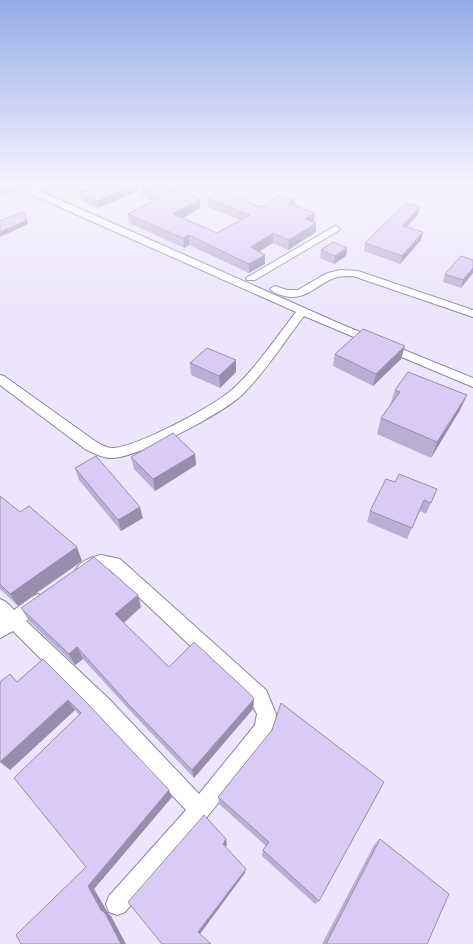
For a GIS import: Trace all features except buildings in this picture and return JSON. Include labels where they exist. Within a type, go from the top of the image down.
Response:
[{"type":"street","points":[[123,228],[303,310],[473,383]]},
{"type":"street","points":[[132,228],[286,294],[296,295],[304,293],[332,276],[354,273],[473,314]]},
{"type":"street","points":[[251,278],[335,229]]},
{"type":"street","points":[[0,379],[90,445],[102,452],[114,453],[129,450],[204,415],[224,403],[242,388],[303,310]]},
{"type":"street","points":[[72,579],[99,561],[107,561],[114,564],[259,697],[267,720],[262,732],[200,810],[117,904]]},
{"type":"street","points":[[7,625],[53,592]]},
{"type":"street","points":[[0,607],[7,625],[102,706],[200,810]]}]
